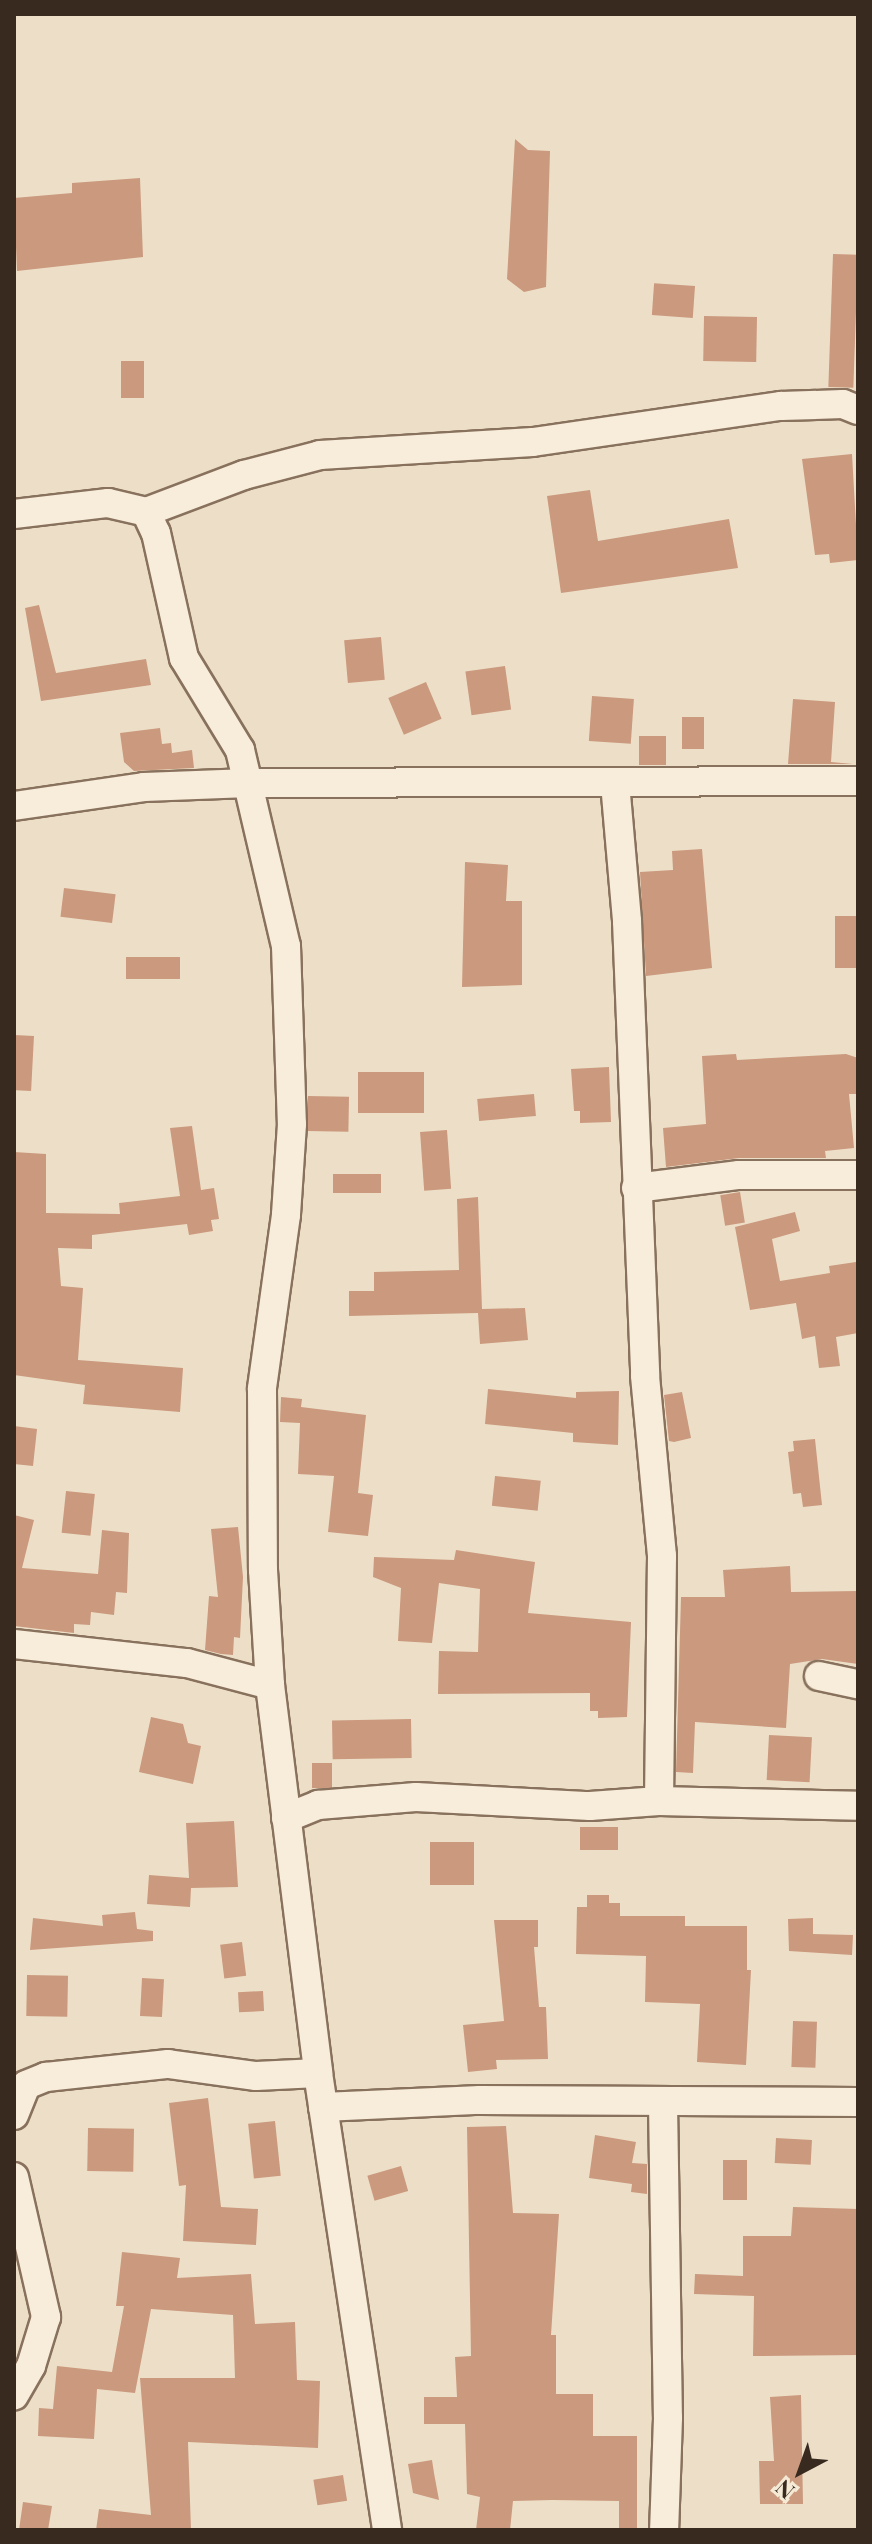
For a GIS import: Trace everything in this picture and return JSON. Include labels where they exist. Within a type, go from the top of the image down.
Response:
[{"type":"street","points":[[14,514],[108,503],[146,512],[244,475],[320,455],[533,442],[781,406],[843,404],[858,410]]},
{"type":"street","points":[[146,512],[156,533],[184,658],[240,750],[286,946],[291,1060],[286,1215],[262,1389],[263,1570],[270,1685],[318,2073],[387,2530]]},
{"type":"street","points":[[14,806],[144,787],[249,783],[858,781]]},
{"type":"street","points":[[615,783],[627,921],[645,1376],[662,1556],[659,1801]]},
{"type":"street","points":[[636,1188],[739,1175],[858,1175]]},
{"type":"street","points":[[14,1644],[187,1663],[270,1685]]},
{"type":"street","points":[[819,1676],[858,1684]]},
{"type":"street","points":[[286,1818],[318,1805],[361,1798],[590,1806],[659,1801],[858,1806]]},
{"type":"street","points":[[14,2115],[20,2081],[46,2077],[168,2064],[256,2076],[318,2073]]},
{"type":"street","points":[[323,2107],[480,2100],[858,2102]]},
{"type":"street","points":[[663,2103],[668,2418],[664,2530]]},
{"type":"street","points":[[14,2177],[46,2317],[31,2366],[14,2395]]},
{"type":"building","points":[[515,139],[528,150],[550,151],[546,287],[524,292],[507,279]]},
{"type":"building","points":[[140,178],[143,257],[17,271],[14,198],[72,193],[72,183]]},
{"type":"building","points":[[833,254],[858,255],[853,388],[828,387]]},
{"type":"building","points":[[654,283],[695,286],[693,318],[652,315]]},
{"type":"building","points":[[704,316],[757,317],[756,362],[703,361]]},
{"type":"building","points":[[121,361],[144,361],[144,398],[121,398]]},
{"type":"building","points":[[852,454],[858,560],[830,563],[829,554],[815,555],[802,459]]},
{"type":"building","points":[[590,490],[598,541],[729,519],[738,568],[561,593],[547,496]]},
{"type":"building","points":[[39,605],[56,673],[146,659],[151,685],[41,701],[25,608]]},
{"type":"building","points":[[381,637],[385,680],[348,683],[344,640]]},
{"type":"building","points":[[505,666],[511,710],[472,715],[465,672]]},
{"type":"building","points":[[426,682],[442,719],[404,735],[388,698]]},
{"type":"building","points":[[592,696],[634,699],[631,744],[589,741]]},
{"type":"building","points":[[793,699],[835,702],[831,762],[853,764],[788,764]]},
{"type":"building","points":[[682,717],[704,717],[704,749],[682,749]]},
{"type":"building","points":[[160,728],[162,744],[171,743],[172,753],[192,750],[194,768],[134,771],[124,762],[120,733]]},
{"type":"building","points":[[639,736],[666,736],[666,765],[639,765]]},
{"type":"building","points":[[702,849],[712,968],[646,976],[640,872],[673,870],[672,851]]},
{"type":"building","points":[[465,862],[508,865],[506,901],[522,901],[522,985],[462,987]]},
{"type":"building","points":[[64,888],[116,894],[112,923],[60,917]]},
{"type":"building","points":[[835,916],[858,916],[858,968],[835,968]]},
{"type":"building","points":[[126,957],[180,957],[180,979],[126,979]]},
{"type":"building","points":[[14,1035],[34,1036],[31,1091],[14,1090]]},
{"type":"building","points":[[736,1054],[737,1060],[846,1054],[858,1058],[858,1094],[849,1094],[854,1148],[825,1151],[826,1158],[739,1158],[666,1167],[663,1128],[706,1124],[702,1056]]},
{"type":"building","points":[[609,1067],[611,1122],[580,1123],[580,1111],[574,1111],[571,1069]]},
{"type":"building","points":[[358,1072],[424,1072],[424,1113],[358,1113]]},
{"type":"building","points":[[534,1094],[536,1116],[479,1121],[477,1099]]},
{"type":"building","points":[[308,1096],[349,1097],[348,1132],[307,1131]]},
{"type":"building","points":[[192,1126],[201,1190],[214,1188],[219,1219],[211,1220],[213,1231],[189,1235],[187,1224],[92,1235],[92,1249],[58,1248],[61,1286],[83,1288],[78,1360],[183,1368],[180,1412],[83,1404],[85,1385],[14,1375],[14,1152],[46,1154],[46,1213],[120,1214],[119,1203],[180,1196],[170,1128]]},
{"type":"building","points":[[447,1130],[451,1189],[424,1191],[420,1132]]},
{"type":"building","points":[[333,1174],[381,1174],[381,1193],[333,1193]]},
{"type":"building","points":[[740,1192],[745,1223],[725,1226],[720,1195]]},
{"type":"building","points":[[478,1197],[482,1309],[525,1308],[528,1340],[480,1344],[478,1313],[349,1316],[349,1291],[374,1291],[374,1272],[459,1270],[457,1199]]},
{"type":"building","points":[[795,1212],[800,1231],[772,1239],[780,1281],[830,1273],[829,1266],[856,1262],[858,1333],[836,1337],[840,1366],[819,1368],[815,1336],[802,1339],[796,1303],[750,1310],[735,1227]]},
{"type":"building","points":[[488,1389],[576,1398],[576,1392],[619,1391],[618,1445],[573,1442],[573,1433],[485,1424]]},
{"type":"building","points":[[682,1392],[691,1438],[669,1441],[664,1395]]},
{"type":"building","points":[[281,1397],[302,1399],[301,1407],[366,1415],[358,1493],[373,1495],[368,1536],[328,1532],[334,1476],[298,1474],[300,1423],[280,1422]]},
{"type":"building","points":[[14,1426],[37,1429],[33,1466],[14,1464]]},
{"type":"building","points":[[815,1439],[822,1505],[803,1507],[801,1493],[793,1494],[788,1452],[794,1451],[793,1441]]},
{"type":"building","points":[[495,1476],[541,1481],[538,1511],[492,1506]]},
{"type":"building","points":[[66,1491],[95,1494],[90,1536],[62,1533]]},
{"type":"building","points":[[14,1515],[34,1520],[22,1568],[98,1574],[102,1530],[129,1533],[127,1593],[116,1592],[114,1615],[91,1612],[90,1625],[74,1624],[74,1633],[14,1626]]},
{"type":"building","points":[[238,1527],[243,1577],[240,1638],[234,1637],[233,1655],[221,1654],[205,1650],[209,1596],[218,1597],[211,1529]]},
{"type":"building","points":[[456,1550],[535,1562],[528,1613],[631,1622],[627,1717],[598,1718],[598,1711],[590,1711],[590,1693],[438,1694],[439,1651],[478,1652],[480,1589],[439,1583],[432,1643],[398,1641],[401,1588],[373,1577],[374,1557],[454,1560]]},
{"type":"building","points":[[790,1566],[791,1592],[858,1591],[858,1664],[822,1659],[790,1664],[786,1728],[695,1722],[693,1773],[676,1772],[681,1597],[725,1597],[723,1570]]},
{"type":"building","points":[[151,1717],[183,1724],[188,1743],[201,1746],[193,1784],[139,1772]]},
{"type":"building","points":[[411,1719],[412,1758],[333,1759],[332,1720]]},
{"type":"building","points":[[769,1735],[812,1737],[810,1782],[767,1780]]},
{"type":"building","points":[[312,1763],[332,1763],[332,1788],[312,1788]]},
{"type":"building","points":[[234,1821],[238,1887],[191,1888],[190,1907],[147,1904],[149,1875],[189,1878],[186,1823]]},
{"type":"building","points":[[580,1827],[618,1827],[618,1850],[580,1850]]},
{"type":"building","points":[[430,1842],[474,1842],[474,1885],[430,1885]]},
{"type":"building","points":[[587,1895],[609,1895],[609,1903],[620,1903],[620,1916],[685,1916],[685,1926],[747,1926],[747,1970],[751,1970],[746,2065],[697,2062],[700,2004],[645,2002],[646,1956],[576,1954],[577,1907],[587,1907]]},
{"type":"building","points":[[135,1912],[137,1929],[153,1931],[153,1941],[30,1950],[33,1918],[103,1926],[102,1915]]},
{"type":"building","points":[[813,1918],[813,1934],[853,1935],[852,1955],[789,1951],[788,1919]]},
{"type":"building","points":[[494,1920],[538,1920],[538,1947],[534,1947],[539,2007],[546,2007],[548,2059],[496,2060],[497,2069],[468,2072],[463,2025],[504,2021]]},
{"type":"building","points":[[242,1942],[246,1976],[224,1978],[220,1945]]},
{"type":"building","points":[[27,1975],[68,1976],[67,2017],[26,2016]]},
{"type":"building","points":[[142,1978],[164,1979],[162,2017],[140,2016]]},
{"type":"building","points":[[263,1991],[264,2011],[239,2012],[238,1992]]},
{"type":"building","points":[[793,2021],[817,2022],[815,2068],[791,2067]]},
{"type":"building","points":[[208,2098],[221,2207],[258,2209],[256,2245],[183,2241],[186,2185],[179,2186],[169,2103]]},
{"type":"building","points":[[275,2121],[281,2176],[254,2179],[248,2124]]},
{"type":"building","points":[[506,2126],[513,2213],[559,2214],[551,2335],[556,2335],[556,2394],[593,2394],[593,2436],[637,2436],[637,2530],[619,2530],[619,2501],[552,2500],[513,2501],[510,2530],[476,2530],[480,2497],[467,2494],[465,2424],[424,2424],[424,2397],[457,2397],[455,2357],[471,2356],[467,2127]]},
{"type":"building","points":[[88,2128],[134,2129],[133,2172],[87,2171]]},
{"type":"building","points":[[595,2135],[636,2142],[632,2163],[647,2164],[647,2194],[631,2192],[632,2184],[589,2178]]},
{"type":"building","points":[[776,2138],[812,2140],[811,2165],[775,2163]]},
{"type":"building","points":[[723,2160],[747,2160],[747,2200],[723,2200]]},
{"type":"building","points":[[401,2166],[408,2191],[375,2201],[367,2176]]},
{"type":"building","points":[[793,2207],[858,2209],[858,2355],[753,2356],[754,2296],[694,2294],[695,2274],[743,2276],[743,2236],[791,2236]]},
{"type":"building","points":[[122,2252],[180,2258],[177,2278],[251,2274],[255,2324],[295,2322],[297,2380],[320,2381],[318,2448],[188,2442],[191,2530],[96,2530],[99,2509],[151,2515],[140,2378],[235,2378],[233,2315],[151,2309],[135,2393],[97,2389],[94,2439],[38,2436],[39,2408],[53,2409],[57,2366],[112,2372],[124,2306],[116,2306]]},
{"type":"building","points":[[801,2395],[803,2504],[760,2504],[759,2461],[774,2461],[770,2397]]},
{"type":"building","points":[[432,2460],[439,2500],[413,2493],[408,2464]]},
{"type":"building","points":[[343,2475],[347,2501],[317,2505],[313,2480]]},
{"type":"building","points":[[23,2502],[52,2506],[48,2530],[19,2530]]}]
